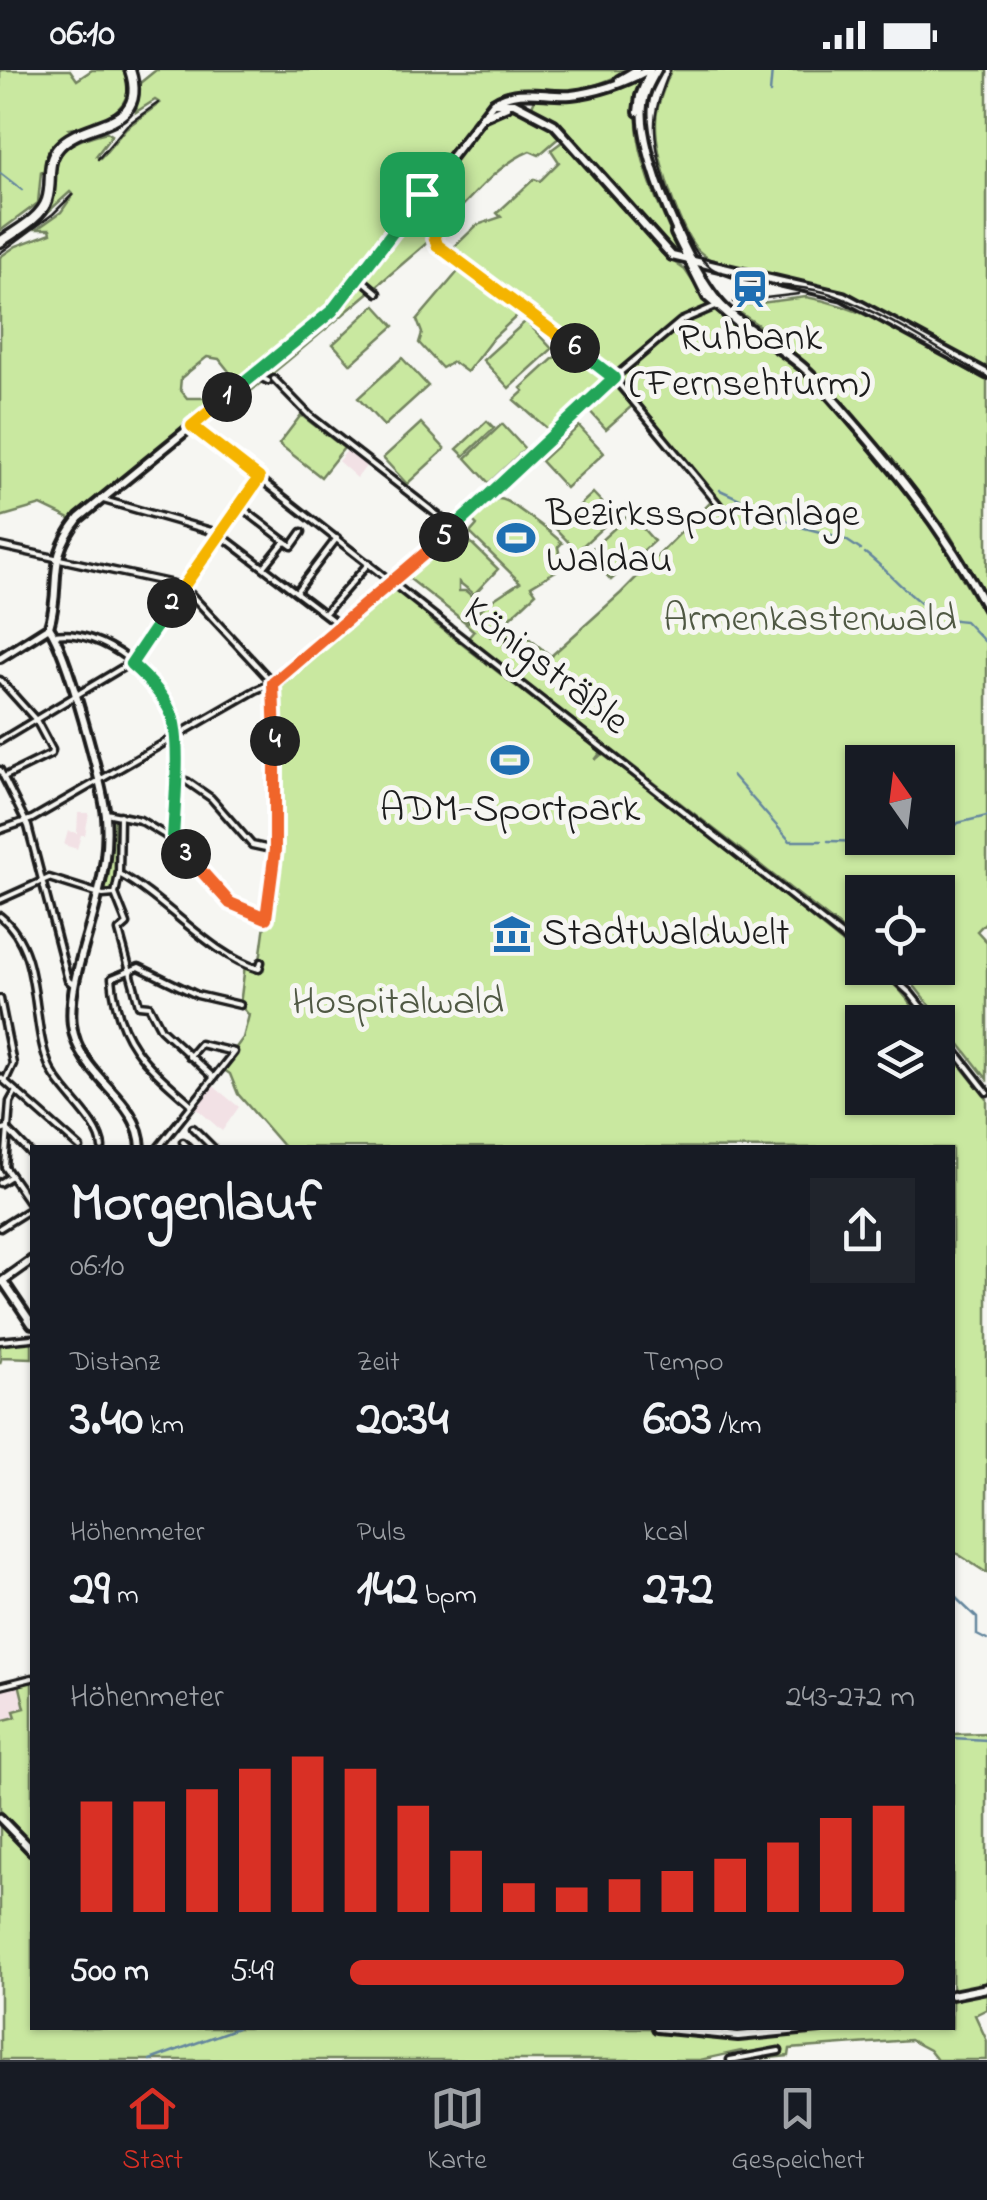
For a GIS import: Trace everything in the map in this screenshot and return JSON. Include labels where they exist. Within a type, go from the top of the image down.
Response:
[{"type":"main road","points":[[0,242],[42,210],[52,160],[62,144],[112,122],[128,107],[133,92],[130,70]]},
{"type":"main road","points":[[596,91],[636,70]]},
{"type":"main road","points":[[140,1145],[134,1118],[91,1070],[77,1046],[71,1016],[99,894],[106,812],[75,698],[49,627],[56,559],[74,525],[100,499],[321,322],[493,104],[512,94],[569,95],[596,91],[652,70]]},
{"type":"main road","points":[[652,70],[642,89],[639,123],[648,163],[691,262],[725,309],[806,368],[909,485],[946,538],[987,609]]},
{"type":"main road","points":[[652,70],[642,108],[645,136],[699,286],[739,325],[778,346]]},
{"type":"main road","points":[[630,79],[642,89]]},
{"type":"main road","points":[[529,109],[528,102],[534,93]]},
{"type":"main road","points":[[493,104],[529,109],[566,135],[665,251],[712,268],[844,296],[987,374]]},
{"type":"main road","points":[[478,119],[497,109],[518,105]]},
{"type":"main road","points":[[706,286],[704,274],[712,268]]},
{"type":"main road","points":[[716,306],[725,309]]},
{"type":"main road","points":[[0,658],[49,627]]},
{"type":"main road","points":[[29,1311],[1,1280],[30,1261]]},
{"type":"main road","points":[[0,1818],[30,1848]]},
{"type":"main road","points":[[955,1995],[987,1991]]},
{"type":"main road","points":[[677,2030],[738,2036],[800,2030]]},
{"type":"street","points":[[422,194],[437,245],[614,378],[719,505]]},
{"type":"street","points":[[401,222],[414,212],[426,212]]},
{"type":"street","points":[[358,277],[378,293]]},
{"type":"street","points":[[0,830],[27,821],[273,683],[391,580],[412,567],[614,378],[682,321],[716,306]]},
{"type":"street","points":[[256,374],[271,380],[324,427],[454,528]]},
{"type":"street","name":"Königsträßle","points":[[192,426],[845,939]]},
{"type":"street","points":[[0,741],[131,664],[259,478]]},
{"type":"street","points":[[100,499],[218,533],[340,626]]},
{"type":"street","points":[[238,505],[292,546],[302,532]]},
{"type":"street","points":[[296,592],[337,538]]},
{"type":"street","points":[[264,568],[284,542]]},
{"type":"street","points":[[0,546],[183,586],[273,683],[275,850],[266,918],[230,903],[173,840],[140,820],[106,812]]},
{"type":"street","points":[[325,613],[369,564]]},
{"type":"street","points":[[54,635],[90,636],[112,648],[162,697],[176,736],[173,840]]},
{"type":"street","points":[[0,680],[36,720],[51,746],[51,754],[4,777]]},
{"type":"street","points":[[0,770],[27,821],[68,980],[76,986]]},
{"type":"street","points":[[174,777],[211,798],[252,846],[275,850]]},
{"type":"street","points":[[120,815],[115,894],[126,924],[119,931],[139,1005],[149,1006],[160,1029],[213,1077]]},
{"type":"street","points":[[119,874],[158,898],[223,952],[259,969],[261,962]]},
{"type":"street","points":[[0,900],[49,878],[99,894],[115,894]]},
{"type":"street","points":[[0,916],[18,935],[28,962],[48,1062],[62,1088],[100,1134],[102,1145]]},
{"type":"street","points":[[190,1103],[141,1058],[123,1032],[114,1004],[112,978],[129,969],[146,969],[196,995],[240,1005]]},
{"type":"street","points":[[901,985],[920,1005]]},
{"type":"street","points":[[0,998],[13,1064],[2,1079],[77,1145]]},
{"type":"street","points":[[160,1145],[234,1052],[200,1044],[189,1056]]},
{"type":"street","points":[[955,1051],[987,1092]]},
{"type":"street","points":[[16,1093],[10,1102],[2,1160],[30,1204]]},
{"type":"street","points":[[192,1128],[209,1145]]},
{"type":"street","points":[[0,1132],[7,1129]]},
{"type":"street","points":[[7,1129],[30,1152]]},
{"type":"street","points":[[0,1183],[11,1176]]},
{"type":"street","points":[[0,1228],[30,1208]]},
{"type":"street","points":[[0,1341],[30,1338]]},
{"type":"street","points":[[0,1686],[30,1678]]},
{"type":"street","points":[[730,2060],[779,2051]]},
{"type":"shaded area","points":[[348,450],[367,465],[357,478],[338,461]]},
{"type":"shaded area","points":[[78,813],[89,813],[85,835],[81,835],[77,849],[64,845],[68,831],[77,833]]},
{"type":"shaded area","points":[[212,1085],[239,1107],[222,1131],[195,1107]]},
{"type":"shaded area","points":[[20,1686],[25,1708],[16,1717],[0,1721],[0,1691]]},
{"type":"green space","points":[[0,70],[70,70],[77,80],[92,70],[123,70],[127,95],[104,118],[69,129],[72,131],[49,154],[46,174],[41,172],[38,203],[0,231]]},
{"type":"green space","points":[[156,70],[632,70],[577,89],[504,92],[496,103],[539,118],[562,135],[539,155],[530,151],[501,169],[421,248],[219,417],[207,409],[72,520],[41,505],[0,517],[0,257],[16,246],[51,233],[50,229],[37,229],[61,212],[73,195],[70,192],[48,212],[56,168],[64,150],[107,132],[112,135],[96,156],[101,158],[126,128],[160,103],[155,100],[136,112],[140,83]],"holes":[[[207,357],[219,359],[232,375],[217,388],[222,396],[211,404],[205,398],[187,398],[180,389],[181,378]]]},
{"type":"green space","points":[[671,70],[987,70],[987,369],[844,292],[714,262],[698,250],[675,206],[657,135],[658,109]]},
{"type":"green space","points":[[641,78],[637,100],[640,145],[677,254],[566,130],[532,106],[536,97],[589,94]]},
{"type":"green space","name":"Armenkastenwald","points":[[566,139],[650,232],[661,253],[685,270],[705,300],[747,334],[800,368],[817,386],[927,518],[987,620],[987,921],[977,931],[987,942],[987,1079],[955,1038],[955,1005],[929,1005],[914,985],[955,985],[955,875],[845,875],[845,931],[468,638],[474,631],[466,624],[485,605],[520,582],[470,533],[477,525],[470,518],[488,503],[506,501],[562,543],[558,547],[556,571],[531,586],[536,593],[489,637],[502,627],[510,634],[517,629],[551,656],[621,593],[715,498],[618,375],[451,250],[477,225],[501,217],[497,213],[559,162],[551,150]]},
{"type":"green space","points":[[462,267],[521,312],[493,338],[467,372],[453,362],[442,368],[419,343],[422,333],[417,320]]},
{"type":"green space","points":[[806,297],[877,320],[987,381],[987,600],[948,531],[884,452],[814,371],[777,338],[739,312],[737,306]]},
{"type":"green space","points":[[375,305],[394,326],[351,364],[333,344]]},
{"type":"green space","points":[[526,321],[552,349],[509,388],[483,360]]},
{"type":"green space","points":[[567,346],[606,373],[606,377],[549,430],[514,400],[524,391],[521,388]]},
{"type":"green space","points":[[402,358],[428,386],[384,426],[358,398]]},
{"type":"green space","points":[[614,386],[632,406],[606,429],[588,409]]},
{"type":"green space","points":[[301,415],[344,448],[321,477],[279,444]]},
{"type":"green space","points":[[487,421],[494,428],[464,456],[457,449]]},
{"type":"green space","points":[[421,423],[445,449],[407,484],[383,458]]},
{"type":"green space","points":[[502,424],[525,449],[489,483],[466,458]]},
{"type":"green space","points":[[579,426],[604,453],[566,488],[541,461]]},
{"type":"green space","points":[[593,493],[615,516],[577,551],[555,528]]},
{"type":"green space","points":[[630,514],[654,541],[611,580],[587,553]]},
{"type":"green space","points":[[459,531],[498,569],[474,594],[459,582],[459,591],[466,591],[475,599],[473,614],[465,622],[406,576],[430,554],[435,557]]},
{"type":"green space","name":"Hospitalwald","points":[[391,580],[432,621],[601,752],[595,760],[602,754],[673,806],[845,945],[845,985],[898,988],[912,1005],[845,1005],[845,1115],[955,1115],[955,1059],[987,1099],[987,1573],[955,1552],[955,1145],[282,1145],[238,1094],[230,1074],[221,1068],[243,1038],[249,1015],[240,1005],[245,965],[259,968],[275,850],[273,683]]},
{"type":"green space","points":[[112,816],[118,823],[114,889],[108,892],[104,889]]},
{"type":"green space","points":[[30,1340],[30,1358],[2,1357],[0,1363],[0,1343]]},
{"type":"green space","points":[[30,1676],[30,1842],[0,1810],[0,1721],[16,1717],[14,1711],[25,1708],[18,1679]]},
{"type":"green space","points":[[987,1733],[987,2009],[975,2015],[987,2041],[987,2060],[937,2060],[929,2050],[910,2040],[790,2049],[789,2056],[747,2060],[741,2051],[700,2060],[0,2060],[0,1825],[30,1849],[30,2030],[955,2030],[955,1734]]},
{"type":"waterway","points":[[770,93],[772,70]]},
{"type":"waterway","points":[[0,173],[22,190]]},
{"type":"waterway","points":[[720,490],[801,527],[843,538],[861,550]]},
{"type":"waterway","points":[[865,553],[923,605],[950,619],[965,621],[987,644]]},
{"type":"waterway","points":[[732,775],[790,841],[821,841]]},
{"type":"waterway","points":[[828,841],[872,842],[903,852],[942,841],[958,823],[987,816]]},
{"type":"waterway","points":[[955,1595],[977,1618],[977,1635],[987,1640]]},
{"type":"waterway","points":[[955,1738],[987,1740]]},
{"type":"waterway","points":[[150,2060],[232,2030]]},
{"type":"tram line","points":[[670,70],[656,114],[660,165],[683,229],[706,263],[731,277],[817,290],[851,302],[987,377]]},
{"type":"tram line","points":[[98,159],[127,125],[158,103]]},
{"type":"tram line","points":[[0,253],[72,195]]},
{"type":"tram line","points":[[733,302],[799,294]]},
{"type":"tram line","points":[[509,484],[548,448]]},
{"type":"tram line","points":[[507,637],[547,656],[548,664],[533,671],[504,647],[507,637]]},
{"type":"place","name":"Ruhbank (Fernsehturm)","points":[[750,289]]},
{"type":"place","name":"Bezirkssportanlage Waldau","points":[[516,538]]},
{"type":"place","name":"ADM-Sportpark","points":[[510,760]]},
{"type":"place","name":"StadtWaldWelt","points":[[512,934]]},
{"type":"route","points":[[422,194],[437,245],[614,378],[412,567],[391,580],[273,683],[275,850],[266,918],[230,903],[173,840],[175,726],[162,697],[131,664],[259,478],[192,426],[332,311],[422,194]]}]
